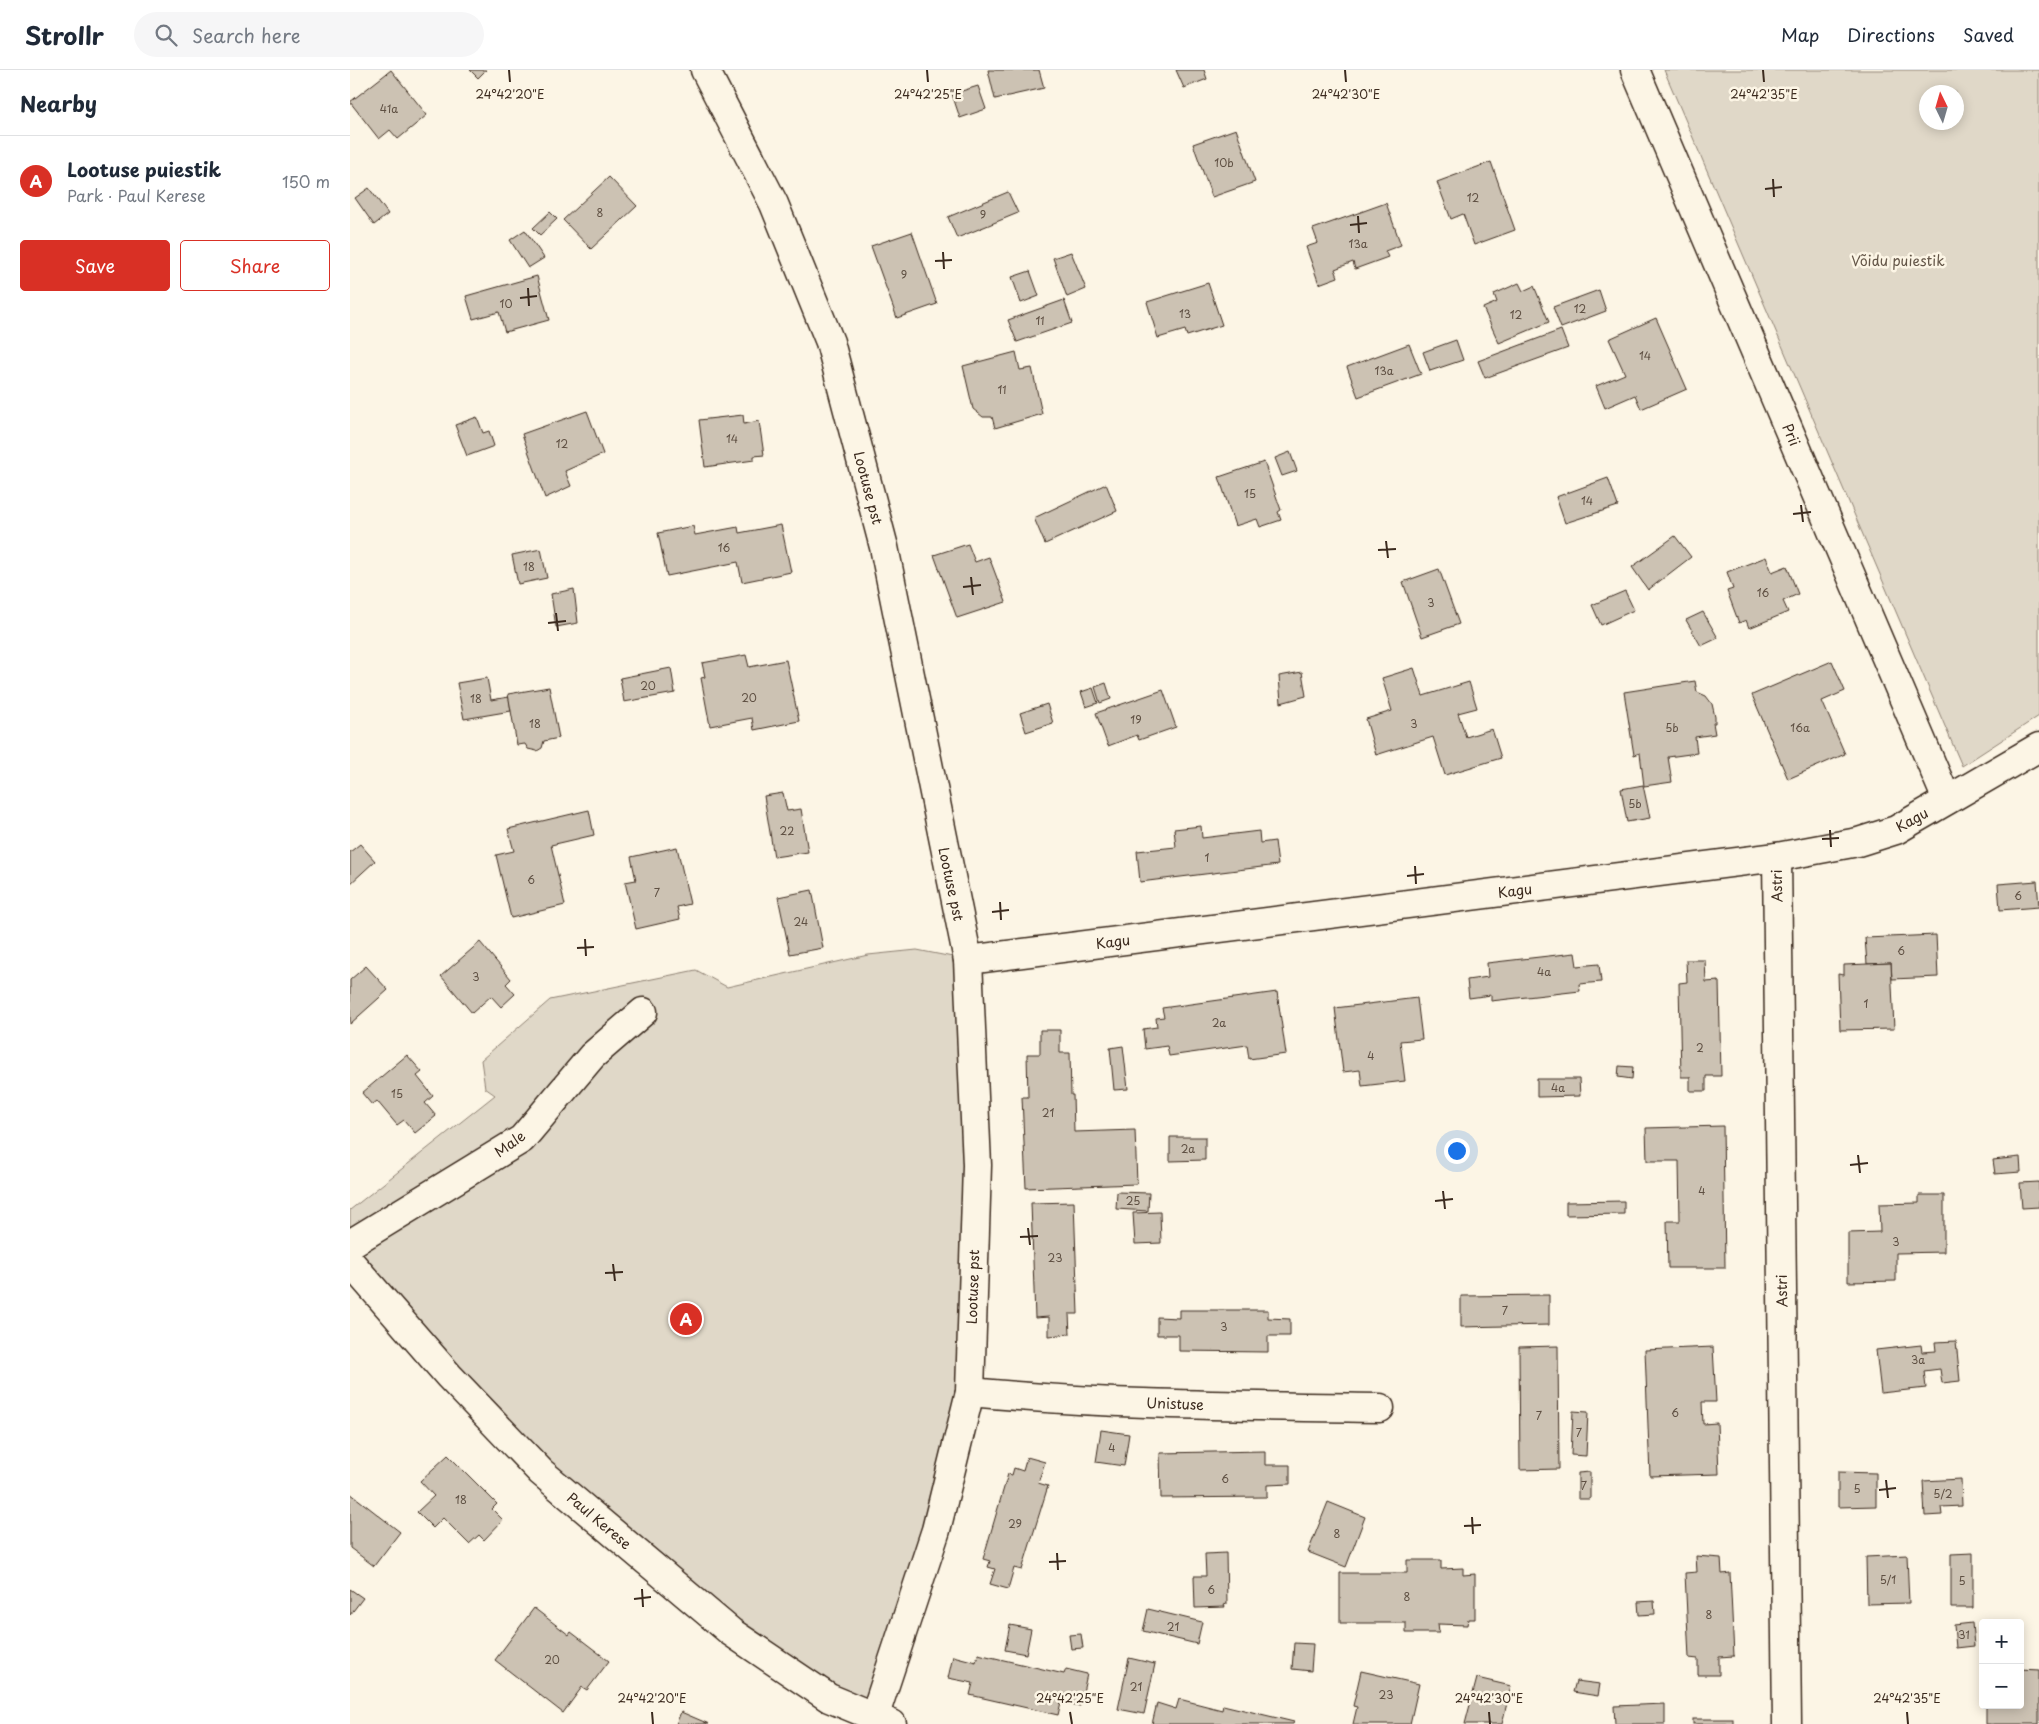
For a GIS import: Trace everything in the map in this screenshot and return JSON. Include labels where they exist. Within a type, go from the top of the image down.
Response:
[{"type":"street","name":"Lootuse pst","points":[[705,70],[774,204],[830,342],[884,547],[968,960],[976,1166],[970,1392],[936,1530],[880,1722]]},
{"type":"street","name":"Prii","points":[[1635,70],[1947,800]]},
{"type":"street","name":"Kagu","points":[[968,960],[1776,857],[1858,842],[1896,830],[2039,747]]},
{"type":"street","name":"Astri","points":[[1776,857],[1787,1724]]},
{"type":"street","name":"Male","points":[[350,1244],[522,1139],[592,1056],[643,1012]]},
{"type":"street","name":"Paul Kerese","points":[[350,1262],[450,1376],[541,1472],[731,1632],[829,1698],[880,1722]]},
{"type":"street","name":"Unistuse","points":[[970,1392],[1032,1398],[1189,1405],[1380,1408]]},
{"type":"green space","name":"Võidu puiestik","points":[[1664,70],[2039,70],[2039,716],[1962,766]]},
{"type":"green space","points":[[917,950],[968,960],[970,1392],[875,1717],[829,1698],[541,1472],[350,1262],[350,1210],[495,1095],[485,1088],[481,1060],[550,1000],[696,970],[727,987],[868,955]]},
{"type":"building","points":[[391,70],[427,115],[398,139],[390,130],[379,139],[350,102]]},
{"type":"building","points":[[470,70],[486,70],[478,78]]},
{"type":"building","points":[[988,70],[1039,70],[1044,88],[995,99]]},
{"type":"building","points":[[1176,70],[1204,70],[1207,79],[1184,88]]},
{"type":"building","points":[[978,86],[986,109],[960,118],[952,94]]},
{"type":"building","points":[[1236,129],[1255,182],[1212,197],[1193,144]]},
{"type":"building","points":[[1491,162],[1515,230],[1474,245],[1463,214],[1451,219],[1437,182]]},
{"type":"building","points":[[609,177],[637,206],[591,249],[563,220]]},
{"type":"building","points":[[369,188],[388,214],[374,225],[355,198]]},
{"type":"building","points":[[1008,192],[1018,213],[957,238],[948,217]]},
{"type":"building","points":[[1386,203],[1401,245],[1385,251],[1388,257],[1355,269],[1353,262],[1335,269],[1338,277],[1319,284],[1306,247],[1318,243],[1313,229]]},
{"type":"building","points":[[550,212],[557,219],[540,235],[533,228]]},
{"type":"building","points":[[525,230],[544,258],[528,268],[510,240]]},
{"type":"building","points":[[912,232],[937,304],[897,318],[871,246]]},
{"type":"building","points":[[1071,252],[1086,289],[1067,297],[1053,258]]},
{"type":"building","points":[[1030,271],[1039,296],[1021,303],[1012,277]]},
{"type":"building","points":[[537,276],[549,320],[505,332],[499,312],[473,319],[466,296]]},
{"type":"building","points":[[1208,283],[1222,325],[1187,336],[1185,330],[1158,338],[1147,302]]},
{"type":"building","points":[[1519,283],[1523,291],[1534,286],[1549,322],[1499,343],[1483,308],[1497,302],[1494,294]]},
{"type":"building","points":[[1599,290],[1606,311],[1561,328],[1553,307]]},
{"type":"building","points":[[1064,300],[1072,323],[1017,342],[1008,320]]},
{"type":"building","points":[[1656,318],[1687,389],[1641,409],[1635,395],[1605,408],[1596,386],[1625,374],[1609,339]]},
{"type":"building","points":[[1561,330],[1568,348],[1485,378],[1478,361]]},
{"type":"building","points":[[1456,340],[1463,360],[1430,371],[1423,352]]},
{"type":"building","points":[[1409,344],[1421,374],[1358,397],[1347,367]]},
{"type":"building","points":[[1016,352],[1020,370],[1032,368],[1042,414],[995,428],[992,417],[983,417],[973,409],[963,366]]},
{"type":"building","points":[[587,411],[603,454],[565,471],[571,486],[545,498],[522,434]]},
{"type":"building","points":[[743,415],[744,424],[759,421],[764,455],[754,456],[754,460],[705,467],[699,420]]},
{"type":"building","points":[[477,417],[483,433],[489,431],[494,446],[467,456],[455,425]]},
{"type":"building","points":[[1290,452],[1297,471],[1282,476],[1275,458]]},
{"type":"building","points":[[1264,462],[1281,510],[1278,512],[1281,520],[1260,527],[1257,519],[1235,526],[1219,477]]},
{"type":"building","points":[[1608,478],[1618,506],[1565,523],[1556,497]]},
{"type":"building","points":[[1106,484],[1117,511],[1045,544],[1034,518]]},
{"type":"building","points":[[781,525],[791,572],[742,582],[738,562],[667,576],[658,533],[693,526],[695,535],[738,527],[739,533]]},
{"type":"building","points":[[1675,536],[1691,557],[1648,590],[1632,567]]},
{"type":"building","points":[[968,544],[975,562],[989,557],[1006,602],[957,618],[934,555]]},
{"type":"building","points":[[541,549],[547,578],[518,584],[512,555]]},
{"type":"building","points":[[1766,557],[1772,572],[1787,566],[1798,594],[1783,601],[1788,612],[1749,628],[1746,620],[1739,623],[1727,591],[1733,589],[1727,572]]},
{"type":"building","points":[[1439,569],[1459,624],[1422,637],[1403,582]]},
{"type":"building","points":[[574,589],[578,623],[556,627],[551,594]]},
{"type":"building","points":[[1625,591],[1634,610],[1601,625],[1592,605]]},
{"type":"building","points":[[1703,612],[1718,638],[1701,646],[1686,620]]},
{"type":"building","points":[[746,655],[749,667],[786,660],[799,721],[754,730],[752,718],[710,726],[701,678],[705,677],[702,663]]},
{"type":"building","points":[[1832,661],[1845,691],[1822,701],[1845,754],[1788,779],[1752,695]]},
{"type":"building","points":[[671,668],[675,693],[624,702],[620,678]]},
{"type":"building","points":[[1414,668],[1423,696],[1469,682],[1477,708],[1458,713],[1466,737],[1492,729],[1501,758],[1445,775],[1433,737],[1376,755],[1366,719],[1392,711],[1382,678]]},
{"type":"building","points":[[1302,672],[1306,696],[1281,703],[1279,676]]},
{"type":"building","points":[[487,678],[491,700],[509,697],[511,711],[464,719],[457,683]]},
{"type":"building","points":[[1695,681],[1697,692],[1706,696],[1712,704],[1715,717],[1715,723],[1713,723],[1715,734],[1695,737],[1697,753],[1668,757],[1672,782],[1644,786],[1640,753],[1634,755],[1624,692]]},
{"type":"building","points":[[1106,683],[1111,699],[1100,703],[1095,687]]},
{"type":"building","points":[[549,687],[559,738],[544,741],[542,748],[537,751],[528,749],[525,744],[517,745],[508,694]]},
{"type":"building","points":[[1093,688],[1098,703],[1086,707],[1081,692]]},
{"type":"building","points":[[1163,690],[1176,727],[1139,740],[1137,735],[1108,746],[1096,713]]},
{"type":"building","points":[[1047,704],[1053,723],[1026,732],[1020,713]]},
{"type":"building","points":[[1643,785],[1650,818],[1627,822],[1621,789]]},
{"type":"building","points":[[783,793],[787,811],[801,809],[808,852],[774,857],[764,796]]},
{"type":"building","points":[[589,810],[594,835],[551,845],[565,905],[511,918],[496,855],[514,851],[508,829]]},
{"type":"building","points":[[1201,826],[1202,838],[1259,831],[1260,843],[1275,841],[1278,865],[1140,882],[1137,851],[1176,847],[1174,829]]},
{"type":"building","points":[[360,844],[375,861],[350,884],[350,852]]},
{"type":"building","points":[[677,847],[690,904],[677,907],[680,919],[636,929],[625,882],[636,880],[631,857]]},
{"type":"building","points":[[2037,881],[2039,907],[2000,910],[1998,884]]},
{"type":"building","points":[[812,890],[823,948],[790,954],[778,897]]},
{"type":"building","points":[[1936,935],[1938,977],[1892,979],[1891,963],[1867,964],[1865,938]]},
{"type":"building","points":[[480,942],[511,979],[506,984],[515,994],[501,1007],[491,996],[472,1013],[441,976]]},
{"type":"building","points":[[1575,953],[1577,966],[1599,964],[1601,982],[1579,984],[1580,991],[1491,1001],[1491,995],[1469,998],[1467,980],[1488,977],[1487,963]]},
{"type":"building","points":[[1686,960],[1705,960],[1706,982],[1719,981],[1721,1076],[1706,1076],[1706,1091],[1690,1091],[1690,1077],[1681,1077],[1679,983],[1687,982]]},
{"type":"building","points":[[1891,963],[1894,1029],[1840,1030],[1838,974],[1844,975],[1844,965]]},
{"type":"building","points":[[366,966],[388,990],[350,1024],[350,980]]},
{"type":"building","points":[[1277,992],[1286,1054],[1249,1059],[1247,1045],[1169,1056],[1167,1046],[1145,1049],[1143,1029],[1157,1027],[1156,1018],[1164,1017],[1162,1008]]},
{"type":"building","points":[[1417,998],[1422,1039],[1400,1041],[1405,1081],[1362,1086],[1360,1070],[1343,1072],[1335,1008]]},
{"type":"building","points":[[1040,1030],[1060,1030],[1060,1053],[1070,1053],[1074,1132],[1135,1130],[1137,1184],[1026,1188],[1022,1097],[1028,1097],[1027,1054],[1040,1054]]},
{"type":"building","points":[[1123,1046],[1128,1089],[1114,1090],[1110,1048]]},
{"type":"building","points":[[407,1055],[422,1072],[417,1076],[433,1096],[425,1103],[436,1116],[415,1133],[404,1120],[397,1125],[377,1101],[372,1105],[362,1093]]},
{"type":"building","points":[[1619,1066],[1633,1067],[1632,1079],[1618,1077]]},
{"type":"building","points":[[1537,1079],[1579,1079],[1580,1096],[1537,1097]]},
{"type":"building","points":[[1723,1126],[1725,1268],[1668,1268],[1667,1221],[1680,1221],[1679,1161],[1647,1161],[1646,1128]]},
{"type":"building","points":[[1170,1137],[1205,1137],[1205,1160],[1170,1161]]},
{"type":"building","points":[[2020,1157],[2021,1172],[1995,1174],[1993,1160]]},
{"type":"building","points":[[2039,1182],[2039,1207],[2022,1208],[2020,1183]]},
{"type":"building","points":[[1117,1192],[1149,1193],[1148,1211],[1116,1209]]},
{"type":"building","points":[[1919,1195],[1944,1195],[1944,1252],[1896,1253],[1896,1281],[1848,1282],[1848,1233],[1880,1232],[1879,1204],[1919,1203]]},
{"type":"building","points":[[1624,1201],[1624,1214],[1566,1215],[1566,1202]]},
{"type":"building","points":[[1074,1202],[1078,1314],[1069,1314],[1070,1334],[1049,1336],[1049,1317],[1035,1318],[1031,1203]]},
{"type":"building","points":[[1160,1212],[1161,1243],[1135,1244],[1133,1213]]},
{"type":"building","points":[[1549,1295],[1549,1325],[1461,1327],[1461,1296]]},
{"type":"building","points":[[1179,1310],[1268,1310],[1268,1318],[1290,1319],[1290,1336],[1268,1336],[1268,1352],[1179,1351],[1179,1335],[1157,1335],[1157,1317],[1179,1318]]},
{"type":"building","points":[[1956,1341],[1960,1381],[1942,1383],[1940,1369],[1924,1371],[1926,1388],[1881,1393],[1876,1350],[1921,1345],[1922,1352],[1936,1351],[1935,1342]]},
{"type":"building","points":[[1558,1346],[1559,1469],[1520,1470],[1519,1347]]},
{"type":"building","points":[[1713,1347],[1716,1402],[1702,1402],[1703,1424],[1717,1423],[1719,1474],[1650,1476],[1645,1350]]},
{"type":"building","points":[[1573,1411],[1588,1412],[1586,1456],[1571,1455]]},
{"type":"building","points":[[1101,1430],[1129,1434],[1124,1466],[1096,1462]]},
{"type":"building","points":[[1265,1451],[1265,1465],[1290,1465],[1290,1484],[1267,1485],[1267,1497],[1161,1498],[1160,1453]]},
{"type":"building","points":[[448,1455],[497,1504],[492,1509],[503,1520],[484,1540],[479,1535],[469,1544],[443,1518],[433,1528],[417,1512],[434,1496],[420,1481]]},
{"type":"building","points":[[1027,1457],[1045,1462],[1038,1483],[1048,1486],[1022,1570],[1014,1568],[1008,1589],[990,1584],[995,1569],[988,1567],[990,1561],[983,1559],[1008,1474],[1012,1475],[1014,1468],[1023,1471]]},
{"type":"building","points":[[1590,1472],[1590,1499],[1578,1499],[1578,1473]]},
{"type":"building","points":[[1838,1472],[1876,1473],[1876,1506],[1838,1507]]},
{"type":"building","points":[[1961,1479],[1962,1506],[1941,1507],[1942,1515],[1925,1516],[1923,1481]]},
{"type":"building","points":[[350,1493],[400,1532],[374,1566],[350,1548]]},
{"type":"building","points":[[1328,1502],[1365,1517],[1346,1567],[1308,1552]]},
{"type":"building","points":[[1226,1553],[1227,1604],[1224,1605],[1225,1607],[1195,1608],[1194,1576],[1206,1576],[1205,1554]]},
{"type":"building","points":[[1973,1553],[1973,1608],[1951,1608],[1951,1554]]},
{"type":"building","points":[[1907,1555],[1909,1603],[1867,1604],[1866,1557]]},
{"type":"building","points":[[1696,1556],[1721,1558],[1722,1574],[1730,1573],[1734,1656],[1719,1657],[1719,1675],[1698,1675],[1698,1659],[1689,1658],[1685,1573],[1697,1572]]},
{"type":"building","points":[[1407,1560],[1441,1560],[1441,1569],[1463,1568],[1463,1575],[1475,1574],[1475,1619],[1468,1619],[1467,1625],[1438,1624],[1439,1633],[1406,1633],[1406,1623],[1340,1623],[1340,1573],[1407,1573]]},
{"type":"building","points":[[350,1589],[363,1598],[350,1615]]},
{"type":"building","points":[[1654,1601],[1655,1614],[1639,1615],[1638,1602]]},
{"type":"building","points":[[534,1608],[569,1635],[571,1632],[609,1661],[587,1690],[582,1687],[563,1713],[495,1660]]},
{"type":"building","points":[[1148,1609],[1202,1622],[1197,1644],[1143,1631]]},
{"type":"building","points":[[1972,1623],[1974,1646],[1956,1648],[1954,1625]]},
{"type":"building","points":[[1010,1625],[1031,1629],[1026,1654],[1005,1650]]},
{"type":"building","points":[[1081,1634],[1083,1648],[1071,1649],[1069,1635]]},
{"type":"building","points":[[1294,1643],[1313,1644],[1311,1671],[1292,1669]]},
{"type":"building","points":[[978,1654],[1064,1674],[1066,1669],[1087,1674],[1080,1706],[1061,1702],[1058,1715],[970,1695],[973,1683],[948,1678],[953,1656],[976,1662]]},
{"type":"building","points":[[1129,1658],[1155,1664],[1144,1714],[1118,1709]]},
{"type":"building","points":[[2024,1669],[2039,1670],[2039,1724],[1986,1724],[1986,1709],[2024,1709]]},
{"type":"building","points":[[1361,1671],[1419,1684],[1410,1724],[1353,1724],[1357,1707],[1353,1706]]},
{"type":"building","points":[[1477,1678],[1511,1686],[1502,1724],[1465,1724]]},
{"type":"building","points":[[1576,1681],[1600,1684],[1598,1696],[1573,1692]]},
{"type":"building","points":[[1179,1699],[1222,1710],[1223,1705],[1294,1722],[1293,1724],[1152,1724],[1157,1703],[1176,1709]]},
{"type":"building","points":[[1665,1704],[1665,1724],[1615,1724],[1614,1706]]},
{"type":"building","points":[[681,1712],[709,1724],[676,1724]]},
{"type":"building","points":[[1693,1719],[1733,1719],[1733,1724],[1693,1724]]},
{"type":"place","name":"Lootuse puiestik","points":[[686,1319]]}]
